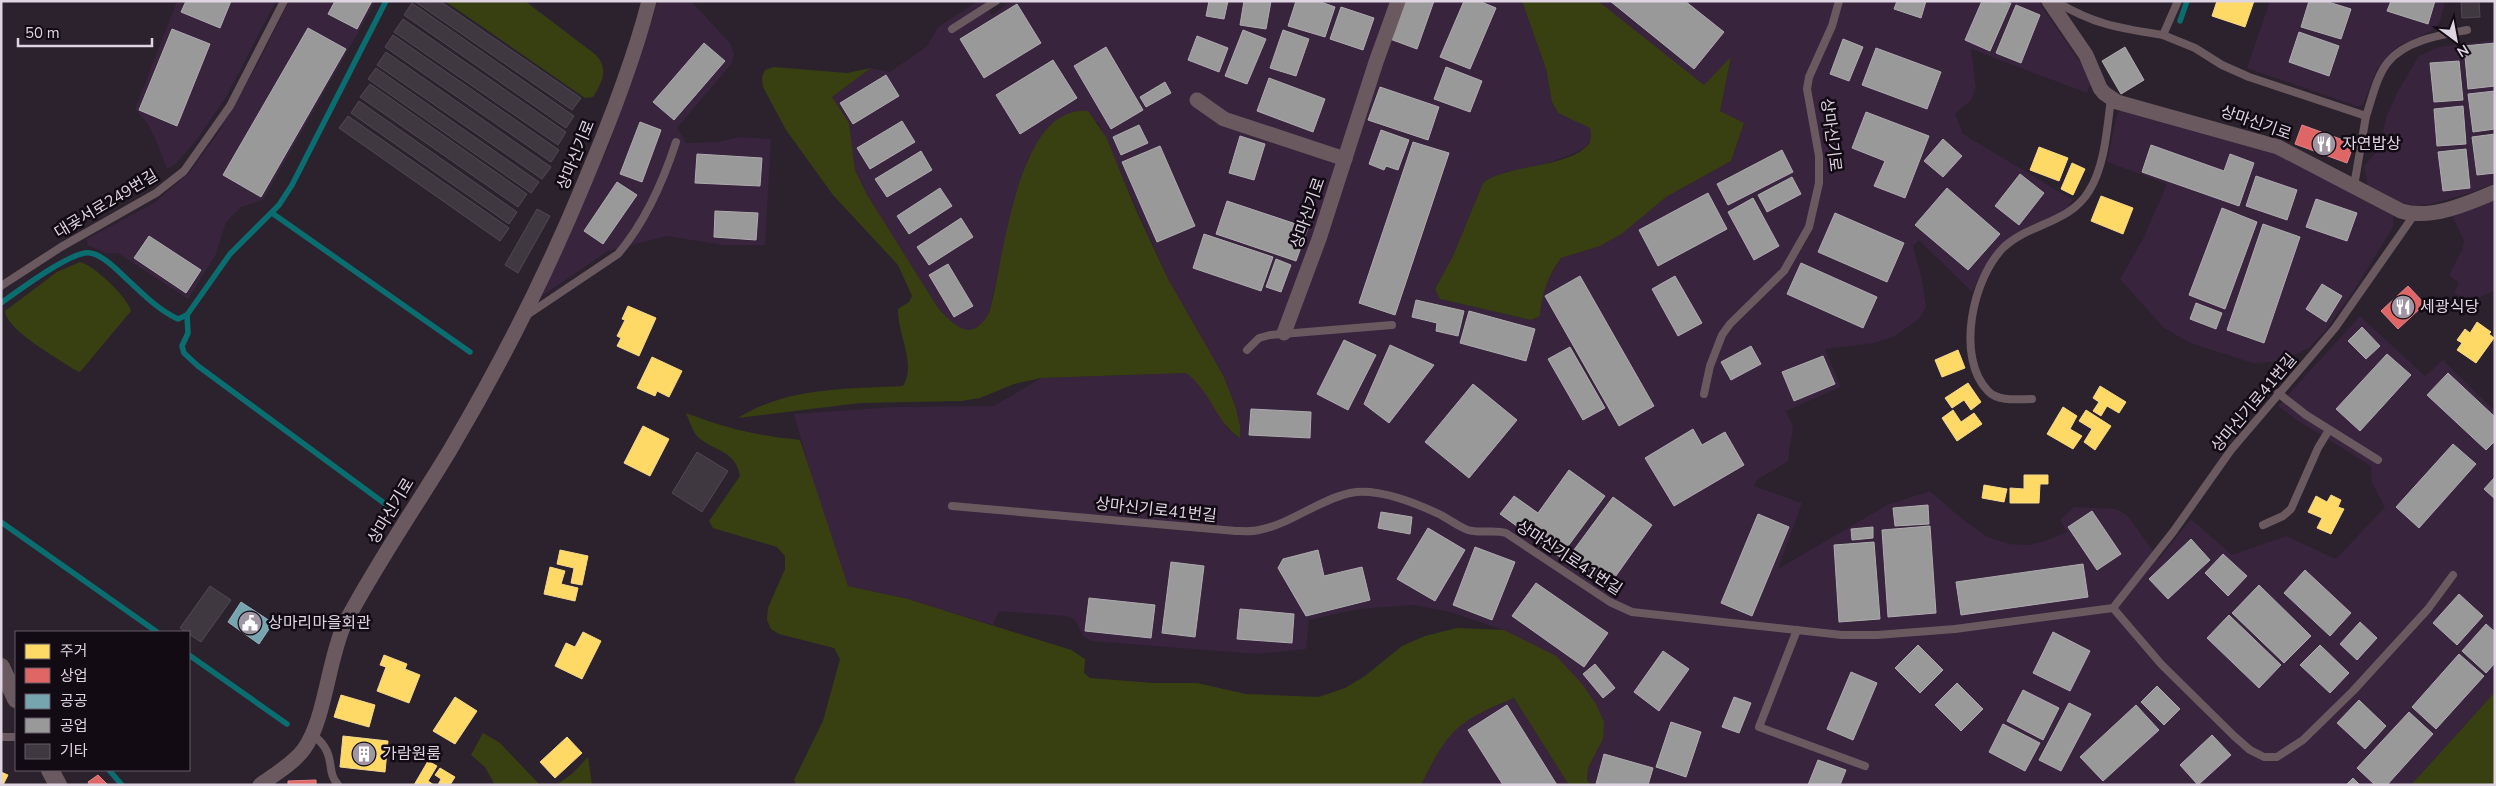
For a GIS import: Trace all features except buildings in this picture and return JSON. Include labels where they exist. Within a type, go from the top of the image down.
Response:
[{"type":"street","name":"상마신기로","points":[[260,785],[304,749],[312,734],[337,642],[344,625],[450,449],[524,317],[595,157],[622,87],[649,1]]},
{"type":"street","name":"상마신기로","points":[[1284,333],[1319,239],[1398,1]]},
{"type":"street","points":[[2049,1],[2086,55],[2100,88],[2111,99]]},
{"type":"street","name":"상마신기로","points":[[2111,99],[2278,147],[2401,211],[2414,215]]},
{"type":"street","points":[[1197,100],[1216,114],[1233,122],[1345,159]]},
{"type":"street","points":[[2414,215],[2433,212],[2495,192]]},
{"type":"street","points":[[1,667],[15,696]]},
{"type":"street","points":[[51,771],[58,785]]},
{"type":"lane","name":"대곶서로249번길","points":[[1,286],[61,247],[156,193],[184,171],[230,106],[284,1]]},
{"type":"lane","points":[[952,29],[996,1]]},
{"type":"lane","name":"상마신기로","points":[[1704,394],[1710,366],[1722,335],[1730,324],[1784,270],[1809,227],[1819,183],[1819,156],[1807,89],[1809,77],[1832,26],[1839,1]]},
{"type":"lane","points":[[2055,1],[2081,17],[2098,23],[2164,35],[2195,48],[2222,65],[2249,77],[2366,116]]},
{"type":"lane","points":[[2164,35],[2178,1]]},
{"type":"lane","points":[[2354,186],[2366,116],[2377,82],[2388,62],[2399,52],[2423,41],[2467,30]]},
{"type":"lane","points":[[2032,399],[1999,397],[1989,392],[1982,382],[1970,342],[1973,312],[1978,289],[1996,257],[2005,246],[2068,214],[2090,191],[2101,157],[2111,99]]},
{"type":"lane","name":"상마신기로","points":[[524,317],[618,254],[636,230],[652,202],[676,142]]},
{"type":"lane","name":"상마신기로41번길","points":[[952,506],[1236,531],[1258,530],[1275,525],[1334,498],[1352,492],[1367,493],[1415,503],[1466,530],[1506,533],[1610,602],[1632,612],[1842,636],[1955,629],[2113,608],[2173,532],[2231,450],[2335,328],[2414,215]]},
{"type":"lane","points":[[1247,350],[1259,338],[1284,333],[1392,324]]},
{"type":"lane","points":[[2278,393],[2329,430],[2378,460]]},
{"type":"lane","points":[[2263,525],[2283,516],[2291,509],[2318,448],[2329,430]]},
{"type":"lane","points":[[2113,608],[2161,664],[2234,736],[2250,750],[2264,757],[2277,757],[2302,740],[2353,691],[2428,609],[2453,575]]},
{"type":"lane","points":[[1797,630],[1759,727],[1865,766]]},
{"type":"lane","points":[[312,734],[324,743],[330,756],[332,774],[338,785]]},
{"type":"lane","points":[[1,737],[15,737]]},
{"type":"shaded area","points":[[177,1],[276,1],[226,97],[198,138],[176,164],[167,169],[147,123],[135,109]]},
{"type":"shaded area","points":[[289,1],[376,1],[263,200],[241,207],[226,222],[216,254],[188,299],[118,253],[107,254],[88,245],[87,239],[154,203],[190,172],[218,133],[257,65]]},
{"type":"shaded area","points":[[658,1],[691,1],[730,43],[734,54],[732,63],[677,128],[686,143],[718,142],[740,137],[771,139],[765,245],[723,245],[667,236],[608,251],[539,298],[608,147]]},
{"type":"shaded area","points":[[978,1],[984,1],[992,15],[1011,1],[1522,1],[1546,69],[1552,102],[1558,113],[1591,128],[1591,139],[1586,147],[1568,156],[1530,169],[1505,172],[1483,183],[1453,256],[1435,289],[1440,299],[1531,320],[1540,316],[1541,298],[1545,286],[1561,258],[1600,246],[1623,233],[1666,197],[1731,161],[1744,124],[1720,111],[1731,58],[1704,86],[1598,1],[2038,1],[2087,72],[2091,82],[2087,93],[1971,49],[1976,88],[1971,100],[1955,114],[1963,134],[2073,200],[2066,209],[2002,245],[1990,257],[1972,292],[1919,240],[1913,246],[1922,280],[1926,307],[1919,319],[1895,336],[1875,343],[1825,349],[1841,387],[1786,411],[1793,426],[1788,461],[1757,480],[1754,486],[1802,503],[1778,569],[1887,505],[1930,491],[1987,537],[2009,544],[2028,545],[2045,541],[2067,532],[2060,520],[2074,507],[2116,509],[2127,515],[2159,559],[2191,519],[2232,555],[2286,536],[2336,559],[2385,507],[2372,483],[2371,466],[2278,406],[2360,316],[2425,376],[2443,360],[2495,411],[2495,692],[2411,785],[1591,785],[1587,780],[1588,768],[1603,739],[1504,630],[1450,612],[1413,605],[1359,609],[1309,620],[1306,649],[1257,654],[1091,641],[1083,636],[1075,620],[1067,616],[999,611],[993,625],[908,599],[848,586],[818,500],[794,414],[895,407],[994,406],[1041,378],[1187,373],[1199,383],[1229,431],[1240,438],[1240,426],[1235,405],[1223,375],[1168,279],[1098,122],[1040,138],[1028,159],[1014,202],[989,313],[982,324],[973,329],[963,330],[952,324],[938,308],[866,193],[855,170],[849,123],[832,97],[871,68],[890,72],[927,46],[938,27]]},
{"type":"shaded area","points":[[2270,1],[2445,1],[2440,22],[2431,31],[2397,47],[2385,59],[2377,69],[2363,105],[2359,107],[2247,68]]},
{"type":"shaded area","points":[[2495,40],[2495,183],[2470,193],[2431,204],[2414,206],[2399,202],[2368,186],[2364,166],[2374,155],[2380,144],[2387,115],[2398,91],[2419,56],[2439,47]]},
{"type":"shaded area","points":[[2122,110],[2286,156],[2393,215],[2394,225],[2351,295],[2325,331],[2309,348],[2290,357],[2272,362],[2253,363],[2190,343],[2164,328],[2120,279],[2143,239],[2167,184],[2107,162],[2116,118],[2118,112]]},
{"type":"shaded area","points":[[2495,199],[2495,290],[2471,302],[2454,293],[2459,283],[2449,275],[2462,250],[2464,241],[2452,215]]},
{"type":"shaded area","points":[[1514,698],[1569,785],[1421,785],[1445,740],[1457,727],[1473,716]]},
{"type":"green space","points":[[445,1],[525,1],[600,60],[603,76],[593,97],[585,98]]},
{"type":"green space","points":[[1522,1],[1598,1],[1704,85],[1731,57],[1720,111],[1744,123],[1731,161],[1666,197],[1623,233],[1600,246],[1561,258],[1546,286],[1540,316],[1531,320],[1440,299],[1435,289],[1453,256],[1483,183],[1506,172],[1563,159],[1586,147],[1590,141],[1590,128],[1558,113],[1552,102],[1546,69]]},
{"type":"green space","points":[[774,67],[847,73],[871,68],[832,97],[849,123],[855,170],[866,193],[938,308],[957,326],[970,330],[983,322],[989,313],[1017,191],[1029,159],[1044,133],[1063,116],[1088,111],[1106,137],[1136,210],[1168,279],[1223,375],[1235,405],[1240,426],[1240,438],[1225,424],[1202,389],[1186,373],[1041,378],[1014,384],[980,398],[961,401],[860,403],[738,418],[777,400],[797,395],[839,389],[903,386],[908,368],[898,309],[909,302],[912,296],[898,265],[833,195],[786,130],[763,87],[762,77],[765,70]]},
{"type":"green space","points":[[80,262],[86,264],[110,283],[124,298],[131,311],[80,372],[46,352],[23,335],[8,319],[5,311],[57,272]]},
{"type":"green space","points":[[686,413],[742,431],[800,440],[848,586],[908,599],[1071,650],[1085,659],[1084,673],[1090,678],[1153,683],[1197,683],[1246,694],[1319,697],[1345,688],[1365,676],[1402,646],[1425,636],[1457,628],[1504,630],[1556,656],[1582,684],[1596,704],[1604,722],[1603,739],[1588,768],[1587,780],[1591,785],[1569,785],[1514,698],[1466,721],[1456,730],[1439,751],[1421,785],[796,785],[794,780],[823,721],[840,659],[834,648],[779,634],[771,629],[767,620],[768,608],[785,569],[785,556],[777,547],[713,528],[709,521],[740,476],[738,468],[729,456],[697,436]]},
{"type":"green space","points":[[2495,692],[2495,785],[2411,785]]},
{"type":"green space","points":[[483,733],[500,743],[540,785],[495,785],[485,767],[471,755]]},
{"type":"green space","points":[[588,757],[592,785],[556,785],[572,774]]},
{"type":"waterway","points":[[1,303],[58,265],[71,258],[90,253],[101,257],[117,269],[165,311],[178,319],[187,315],[230,254],[279,205],[292,185],[386,1]]},
{"type":"waterway","points":[[2180,21],[2187,1]]},
{"type":"waterway","points":[[272,213],[470,352]]},
{"type":"waterway","points":[[187,315],[188,333],[182,346],[184,353],[198,366],[388,506]]},
{"type":"waterway","points":[[1,522],[156,631]]},
{"type":"waterway","points":[[190,656],[287,724]]},
{"type":"waterway","points":[[110,771],[122,785]]},
{"type":"place","name":"자연밥상","points":[[2324,144]]},
{"type":"place","name":"세광식당","points":[[2403,307]]},
{"type":"place","name":"상마리마을회관","points":[[250,623]]},
{"type":"place","name":"가람원룸","points":[[364,754]]}]
